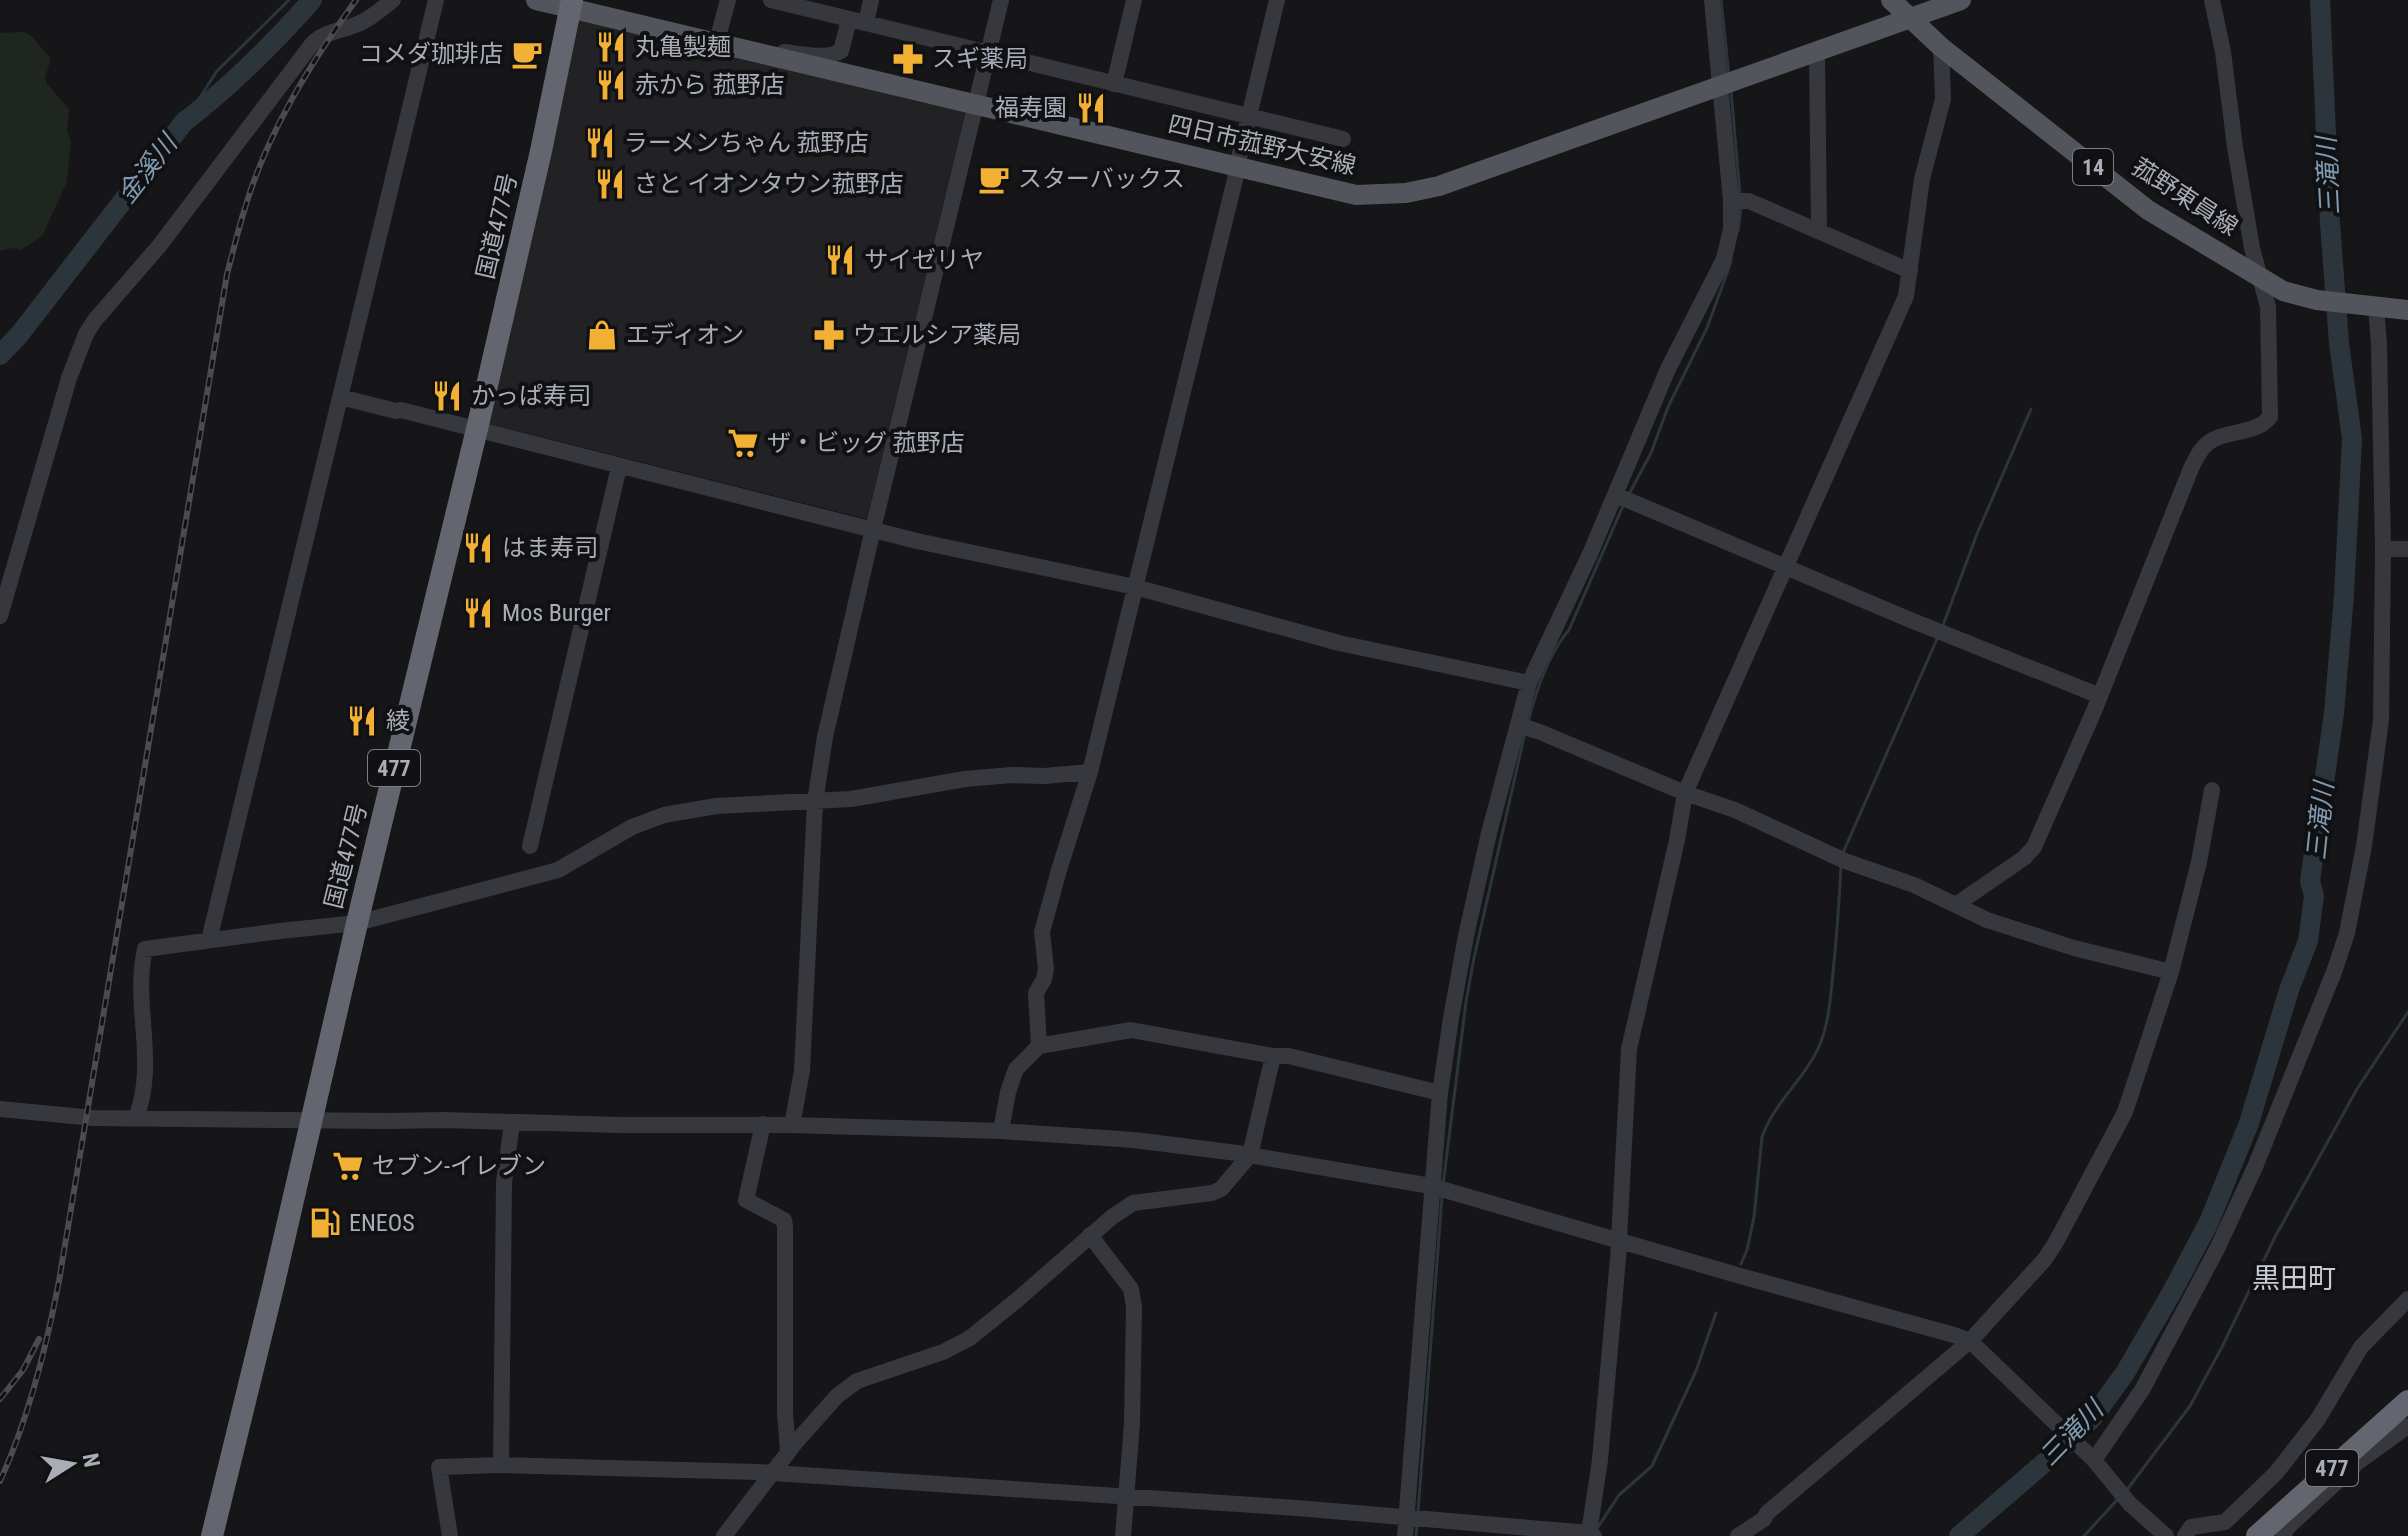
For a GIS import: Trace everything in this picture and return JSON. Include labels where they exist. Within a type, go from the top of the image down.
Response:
[{"type":"highway","name":"国道477号","points":[[212,1536],[477,429],[541,151],[571,4]]},
{"type":"highway","name":"477","points":[[2257,1536],[2408,1401]]},
{"type":"main road","name":"四日市菰野大安線","points":[[536,0],[571,4],[1356,195],[1406,193],[1439,186],[1956,1]]},
{"type":"main road","name":"菰野東員線","points":[[1891,0],[1941,47],[2148,210],[2283,291],[2317,300],[2408,310]]},
{"type":"street","points":[[0,616],[69,378],[86,334],[160,245],[312,44],[324,33],[364,21],[393,0]]},
{"type":"street","points":[[209,940],[436,0]]},
{"type":"street","points":[[717,41],[728,0]]},
{"type":"street","points":[[771,0],[1343,139]]},
{"type":"street","points":[[747,48],[836,55],[871,0]]},
{"type":"street","points":[[792,1125],[802,1071],[815,802],[825,737],[1001,0]]},
{"type":"street","points":[[1114,84],[1134,0]]},
{"type":"street","points":[[1039,1046],[1036,993],[1046,969],[1042,932],[1090,772],[1277,0]]},
{"type":"street","points":[[1405,1536],[1414,1518],[1439,1188],[1440,1093],[1466,936],[1489,833],[1523,727],[1529,683],[1623,498],[1668,369],[1724,259],[1738,201],[1727,85],[1712,0]]},
{"type":"street","points":[[1957,904],[2024,858],[2034,847],[2201,450],[2219,436],[2256,428],[2270,417],[2268,307],[2258,274],[2212,0]]},
{"type":"street","points":[[450,1536],[439,1467],[501,1465],[770,1473],[1414,1518],[1590,1534],[1600,1460],[1620,1240],[1629,1049],[1685,793],[1906,296],[1922,179],[1943,99],[1941,47]]},
{"type":"street","points":[[1817,52],[1819,230]]},
{"type":"street","points":[[1738,201],[1819,230],[1910,271]]},
{"type":"street","points":[[2092,1459],[2142,1390],[2217,1249],[2260,1153],[2347,933],[2377,757],[2382,692],[2379,344],[2373,306]]},
{"type":"street","points":[[340,397],[917,541],[1135,587],[1339,643],[1529,683]]},
{"type":"street","points":[[530,846],[619,467]]},
{"type":"street","points":[[1623,498],[2100,696]]},
{"type":"street","points":[[2383,549],[2408,549]]},
{"type":"street","points":[[1523,727],[1735,810],[1841,859],[1914,885],[1999,924],[2074,948],[2171,972]]},
{"type":"street","points":[[136,1118],[143,1099],[147,1065],[141,974],[145,949],[357,923],[558,870],[632,827],[664,815],[716,806],[851,799],[965,779],[1090,772]]},
{"type":"street","points":[[1738,1536],[1764,1519],[1767,1513],[1970,1341],[2045,1259],[2056,1242],[2125,1112],[2171,972],[2199,862],[2212,790]]},
{"type":"street","points":[[1001,1131],[1016,1069],[1039,1046],[1131,1030],[1273,1056],[1289,1056],[1440,1093]]},
{"type":"street","points":[[724,1536],[788,1452],[837,1396],[857,1381],[943,1352],[970,1338],[1090,1235],[1133,1203],[1212,1193],[1221,1189],[1250,1155],[1273,1056]]},
{"type":"street","points":[[0,1109],[93,1118],[763,1124],[1001,1131],[1134,1140],[1250,1155],[1439,1188],[1970,1341],[2092,1459],[2130,1504],[2166,1536]]},
{"type":"street","points":[[501,1465],[504,1182],[512,1123]]},
{"type":"street","points":[[763,1124],[746,1200],[784,1220],[788,1452]]},
{"type":"street","points":[[1090,1235],[1131,1289],[1134,1307],[1132,1424],[1123,1536]]},
{"type":"street","points":[[2185,1536],[2191,1527],[2225,1522],[2276,1473],[2318,1419],[2361,1347],[2408,1299]]},
{"type":"street","points":[[2283,1536],[2287,1528],[2358,1462],[2408,1426]]},
{"type":"shaded area","points":[[576,19],[966,110],[867,519],[486,423]]},
{"type":"shaded area","points":[[24,32],[51,58],[45,78],[47,84],[69,109],[67,131],[71,141],[67,182],[42,236],[21,250],[12,248],[0,251],[0,33]]},
{"type":"waterway","points":[[184,122],[217,71],[289,0]]},
{"type":"waterway","name":"金溪川","points":[[0,355],[19,335],[184,122],[251,64],[312,0]]},
{"type":"waterway","points":[[1721,0],[1729,76]]},
{"type":"waterway","name":"三滝川","points":[[1959,1536],[2073,1438],[2093,1417],[2125,1373],[2209,1222],[2249,1123],[2289,990],[2308,941],[2314,896],[2310,881],[2334,713],[2352,439],[2339,343],[2330,223],[2320,0]]},
{"type":"waterway","points":[[1731,91],[1740,195]]},
{"type":"waterway","points":[[1738,231],[1741,207]]},
{"type":"waterway","points":[[1628,496],[1651,453],[1668,407],[1707,328],[1731,262]]},
{"type":"waterway","points":[[1942,628],[1977,534],[2031,409]]},
{"type":"waterway","points":[[1528,722],[1544,673],[1569,630],[1623,506]]},
{"type":"waterway","points":[[1842,855],[1937,639]]},
{"type":"waterway","points":[[1443,1185],[1466,1002],[1525,733]]},
{"type":"waterway","points":[[1741,1264],[1754,1217],[1762,1137],[1774,1112],[1807,1068],[1825,1029],[1841,866]]},
{"type":"waterway","points":[[2126,1491],[2190,1406],[2275,1237],[2357,1089],[2408,1012]]},
{"type":"waterway","points":[[1418,1512],[1442,1197]]},
{"type":"waterway","points":[[1596,1530],[1619,1495],[1652,1466],[1696,1371],[1716,1313]]},
{"type":"waterway","points":[[2084,1536],[2118,1499]]},
{"type":"waterway","points":[[1416,1536],[1417,1524]]},
{"type":"railway","points":[[0,1481],[36,1383],[59,1281],[227,274],[242,216],[265,153],[306,74],[356,0]]},
{"type":"railway","points":[[0,1399],[23,1370],[39,1339]]},
{"type":"place","name":"丸亀製麺","points":[[611,47]]},
{"type":"place","name":"コメダ珈琲店","points":[[527,54]]},
{"type":"place","name":"スギ薬局","points":[[908,59]]},
{"type":"place","name":"赤から 菰野店","points":[[611,85]]},
{"type":"place","name":"福寿園","points":[[1091,108]]},
{"type":"place","name":"ラーメンちゃん 菰野店","points":[[600,143]]},
{"type":"place","name":"スターバックス","points":[[994,179]]},
{"type":"place","name":"さと イオンタウン菰野店","points":[[610,184]]},
{"type":"place","name":"サイゼリヤ","points":[[840,260]]},
{"type":"place","name":"エディオン","points":[[602,335]]},
{"type":"place","name":"ウエルシア薬局","points":[[829,335]]},
{"type":"place","name":"かっぱ寿司","points":[[447,396]]},
{"type":"place","name":"ザ・ビッグ 菰野店","points":[[743,443]]},
{"type":"place","name":"はま寿司","points":[[478,548]]},
{"type":"place","name":"Mos Burger","points":[[478,613]]},
{"type":"place","name":"綾","points":[[362,721]]},
{"type":"place","name":"セブン-イレブン","points":[[348,1166]]},
{"type":"place","name":"ENEOS","points":[[325,1223]]},
{"type":"district","name":"黒田町","points":[[2294,1278]]}]
